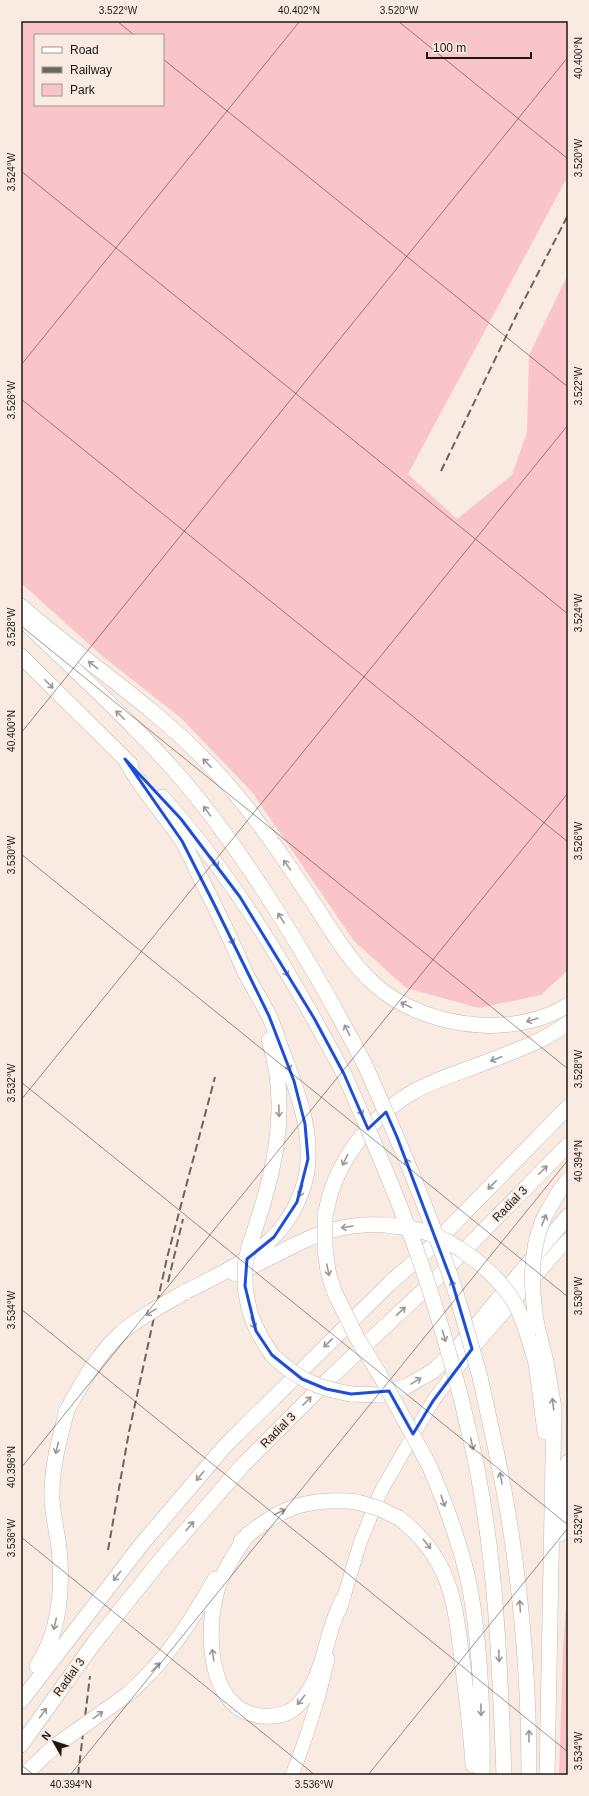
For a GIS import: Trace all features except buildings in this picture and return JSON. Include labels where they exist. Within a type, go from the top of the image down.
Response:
[{"type":"highway","points":[[21,606],[41,624],[156,716],[205,760],[250,812],[354,963],[374,984],[388,995],[404,1005],[430,1015],[454,1022],[488,1026],[506,1025],[527,1021],[546,1015],[568,1005]]},
{"type":"highway","points":[[21,618],[155,750],[196,796],[258,881],[333,1004],[365,1065],[397,1137],[428,1214],[453,1285],[480,1377],[501,1476],[519,1597],[529,1728],[529,1775]]},
{"type":"highway","points":[[21,656],[124,759],[181,819],[240,897],[314,1018],[344,1074],[401,1209],[420,1259],[435,1305],[463,1406],[478,1474],[490,1550],[499,1643],[504,1775]]},
{"type":"highway","points":[[21,1688],[39,1663],[49,1645],[58,1606],[60,1586],[59,1550],[52,1501],[53,1476],[56,1453],[67,1410],[89,1371],[120,1334],[150,1312],[234,1267],[261,1249],[274,1237],[288,1219],[298,1202],[308,1159],[303,1117],[294,1081],[269,1016],[254,991],[217,910],[182,841],[164,813],[133,775],[124,759]]},
{"type":"highway","points":[[254,991],[273,1052],[277,1076],[280,1116],[276,1153],[268,1191],[249,1248],[245,1265],[245,1286],[248,1306],[256,1331],[272,1355],[285,1368],[302,1379],[326,1389],[351,1394],[379,1394],[407,1386],[433,1371],[459,1346],[568,1216]]},
{"type":"highway","points":[[482,1775],[480,1689],[477,1646],[470,1588],[461,1554],[444,1502],[429,1465],[394,1400],[357,1338],[334,1291],[325,1249],[326,1215],[334,1184],[348,1154],[378,1119],[396,1104],[412,1092],[534,1044],[568,1023]]},
{"type":"highway","name":"Radial 3","points":[[21,1702],[141,1545],[225,1446],[384,1289],[430,1248],[568,1107]]},
{"type":"highway","name":"Radial 3","points":[[21,1745],[99,1637],[164,1556],[243,1465],[332,1376],[440,1275],[568,1145]]},
{"type":"highway","points":[[548,1775],[551,1513],[544,1412],[536,1363],[533,1332],[531,1274],[543,1220],[564,1185]]},
{"type":"highway","points":[[187,1291],[256,1266],[309,1239],[332,1230],[367,1224],[386,1225],[422,1231],[447,1242],[473,1258],[499,1281],[533,1332]]},
{"type":"highway","points":[[548,1775],[562,1514],[568,1462]]},
{"type":"highway","points":[[24,1775],[55,1746],[128,1694],[158,1666],[196,1613],[228,1557],[238,1543],[261,1523],[290,1507],[323,1500],[357,1502],[378,1508],[399,1518],[431,1549],[442,1568],[450,1588],[457,1617],[474,1775]]},
{"type":"highway","points":[[248,1534],[224,1571],[218,1589],[211,1625],[213,1658],[217,1676],[228,1699],[237,1707],[247,1713],[278,1716],[299,1704],[316,1677],[342,1600]]},
{"type":"main road","points":[[292,1775],[307,1738],[318,1702],[342,1600],[360,1543],[381,1491],[433,1401],[468,1354],[568,1239]]},
{"type":"highlighted area","points":[[125,759],[181,819],[240,897],[314,1018],[344,1074],[368,1129],[386,1112],[397,1137],[453,1285],[472,1349],[433,1401],[413,1434],[389,1391],[351,1394],[326,1389],[302,1379],[272,1355],[256,1331],[245,1286],[247,1259],[274,1237],[297,1202],[308,1159],[305,1124],[294,1081],[269,1016],[214,904],[182,841]]},
{"type":"green space","points":[[21,21],[568,21],[568,176],[408,474],[457,519],[512,475],[527,432],[529,355],[568,274],[568,970],[541,995],[479,1008],[406,988],[354,941],[252,792],[181,718],[101,655],[21,583]]},
{"type":"green space","points":[[568,1579],[568,1775],[559,1775],[563,1649]]},
{"type":"railway","points":[[441,471],[516,316],[568,215]]},
{"type":"railway","points":[[108,1550],[129,1432],[167,1258],[215,1077]]},
{"type":"railway","points":[[168,1282],[183,1219]]},
{"type":"railway","points":[[78,1775],[90,1676]]}]
